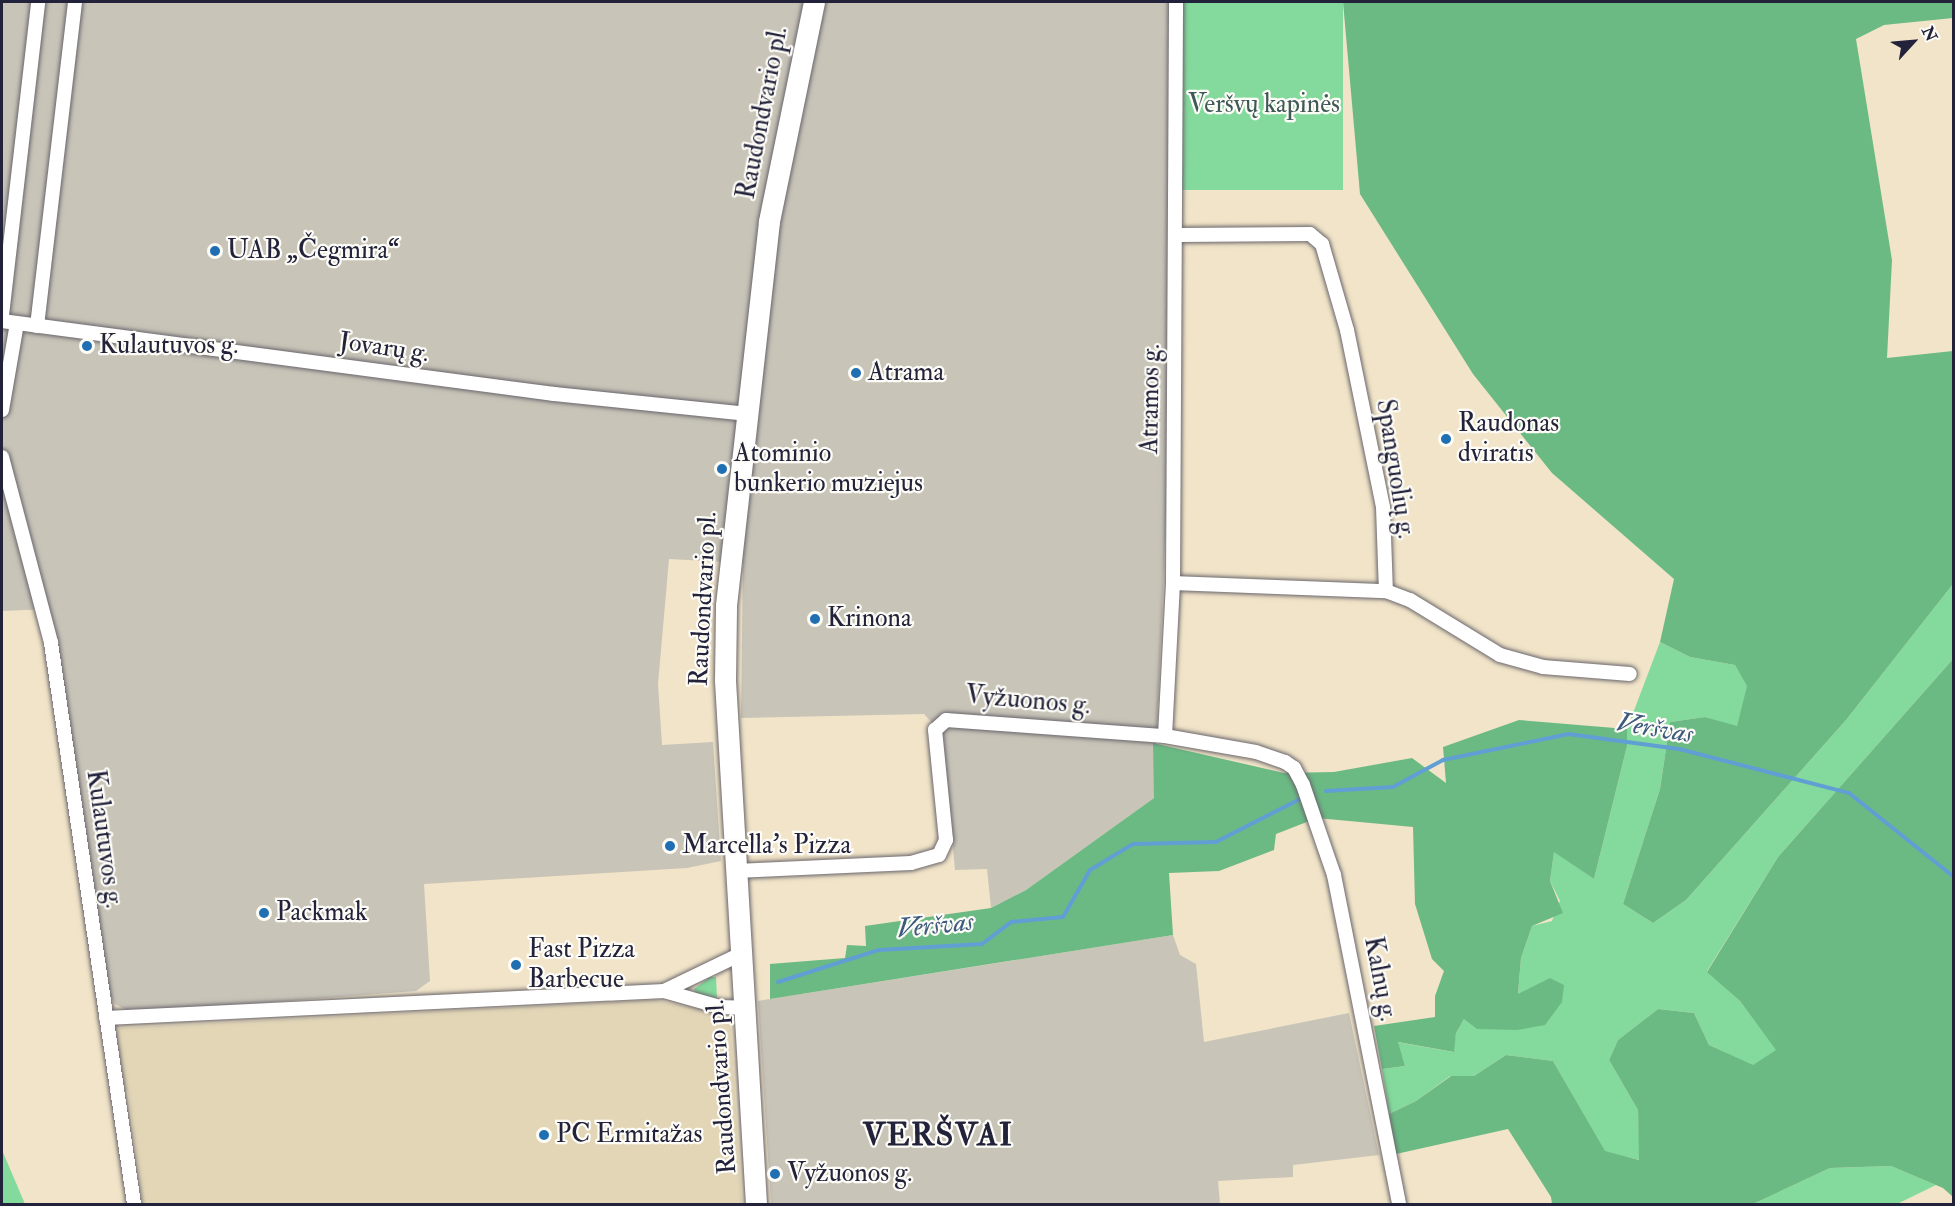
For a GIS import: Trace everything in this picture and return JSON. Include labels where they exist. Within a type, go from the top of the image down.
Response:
[{"type":"main road","name":"Raudondvario pl.","points":[[756,1204],[725,680],[726,605],[769,221],[814,2]]},
{"type":"street","points":[[2,315],[38,2]]},
{"type":"street","points":[[37,326],[75,2]]},
{"type":"street","name":"Atramos g.","points":[[1165,736],[1173,584],[1178,235],[1176,2]]},
{"type":"street","name":"Spanguolių g.","points":[[1178,235],[1310,234],[1322,244],[1347,330],[1383,507],[1386,591]]},
{"type":"street","points":[[2,321],[17,323],[2,411]]},
{"type":"street","name":"Jovarų g.","points":[[17,323],[554,394],[746,414]]},
{"type":"street","name":"Kulautuvos g.","points":[[2,457],[51,643],[134,1204]]},
{"type":"street","points":[[1173,584],[1386,591],[1410,600],[1500,655],[1544,667],[1630,674]]},
{"type":"street","name":"Vyžuonos g.","points":[[736,871],[911,863],[939,855],[946,840],[935,730],[946,720],[1165,736]]},
{"type":"street","name":"Kalnų g.","points":[[1165,736],[1256,753],[1294,768],[1334,875],[1399,1204]]},
{"type":"street","points":[[664,992],[741,954]]},
{"type":"street","points":[[106,1018],[664,992],[720,1007],[744,1008]]},
{"type":"shaded area","points":[[2,2],[1176,2],[1178,235],[1154,798],[1026,890],[991,908],[987,869],[955,870],[943,735],[924,714],[741,718],[743,563],[669,559],[658,684],[662,745],[713,742],[721,861],[687,868],[424,884],[430,981],[416,991],[157,1011],[130,1012],[115,1004],[108,992],[49,609],[2,611]]},
{"type":"shaded area","points":[[1173,935],[1180,955],[1196,964],[1204,1042],[1349,1013],[1379,1155],[1293,1165],[1293,1177],[1218,1181],[1220,1204],[771,1204],[758,1001]]},
{"type":"shaded area","points":[[654,1000],[716,1012],[727,1019],[731,1029],[742,1204],[143,1204],[128,1091],[119,1088],[113,1035],[120,1028]]},
{"type":"green space","name":"Veršvų kapinės","points":[[1176,2],[1343,2],[1343,190],[1176,190]]},
{"type":"green space","points":[[1343,2],[1953,2],[1953,18],[1884,25],[1856,39],[1892,260],[1887,358],[1953,351],[1953,584],[1846,720],[1686,900],[1653,923],[1623,904],[1660,789],[1670,722],[1705,717],[1737,726],[1747,686],[1735,665],[1690,657],[1660,642],[1674,579],[1552,473],[1473,374],[1360,194]]},
{"type":"green space","points":[[1953,584],[1953,659],[1778,857],[1707,971],[1740,1001],[1777,1050],[1753,1066],[1709,1045],[1694,1013],[1658,1009],[1618,1040],[1609,1060],[1638,1110],[1640,1160],[1605,1152],[1553,1061],[1506,1055],[1474,1076],[1450,1076],[1416,1101],[1389,1114],[1382,1069],[1405,1066],[1397,1042],[1453,1052],[1456,1033],[1464,1019],[1518,995],[1521,958],[1532,926],[1552,921],[1560,901],[1550,881],[1554,851],[1594,879],[1627,746],[1627,729],[1660,642],[1690,657],[1735,665],[1748,686],[1737,727],[1705,717],[1670,722],[1660,789],[1623,904],[1653,923],[1686,900],[1846,720]]},
{"type":"green space","points":[[1953,659],[1953,1197],[1943,1188],[1891,1166],[1830,1168],[1753,1204],[1552,1204],[1551,1197],[1508,1129],[1396,1154],[1389,1114],[1416,1101],[1451,1076],[1474,1076],[1506,1055],[1553,1061],[1605,1151],[1639,1160],[1638,1110],[1609,1060],[1618,1040],[1658,1009],[1694,1013],[1709,1045],[1753,1065],[1776,1050],[1740,1001],[1707,972],[1778,857]]},
{"type":"green space","points":[[1519,720],[1627,729],[1627,746],[1594,879],[1554,852],[1550,881],[1563,913],[1532,926],[1521,958],[1518,994],[1550,978],[1564,985],[1562,1002],[1545,1025],[1517,1030],[1477,1029],[1464,1019],[1456,1033],[1454,1052],[1398,1042],[1405,1066],[1382,1069],[1374,1026],[1435,1017],[1435,996],[1444,971],[1432,959],[1415,904],[1413,827],[1317,818],[1276,834],[1274,850],[1219,871],[1169,873],[1173,935],[770,999],[770,964],[845,958],[847,945],[866,946],[865,926],[991,908],[1026,890],[1154,798],[1153,743],[1284,773],[1334,772],[1412,758],[1446,783],[1443,747]]},
{"type":"green space","points":[[710,977],[716,977],[717,998],[696,994],[694,989]]},
{"type":"green space","points":[[2,1150],[25,1204],[2,1204]]},
{"type":"green space","points":[[1891,1166],[1936,1185],[1897,1204],[1753,1204],[1830,1168]]},
{"type":"waterway","name":"Veršvas","points":[[1326,791],[1393,787],[1443,760],[1568,734],[1679,749],[1849,793],[1954,877]]},
{"type":"waterway","name":"Veršvas","points":[[778,982],[879,950],[982,944],[1011,922],[1063,917],[1090,870],[1133,844],[1216,842],[1300,799]]},
{"type":"place","name":"UAB „Čegmira“","points":[[215,251]]},
{"type":"place","name":"Kulautuvos g.","points":[[87,346]]},
{"type":"place","name":"Atrama","points":[[856,373]]},
{"type":"place","name":"Raudonas dviratis","points":[[1446,439]]},
{"type":"place","name":"Atominio bunkerio muziejus","points":[[722,469]]},
{"type":"place","name":"Krinona","points":[[815,619]]},
{"type":"place","name":"Marcella's Pizza","points":[[670,846]]},
{"type":"place","name":"Packmak","points":[[264,913]]},
{"type":"place","name":"Fast Pizza Barbecue","points":[[516,965]]},
{"type":"place","name":"PC Ermitažas","points":[[544,1135]]},
{"type":"place","name":"Vyžuonos g.","points":[[775,1174]]},
{"type":"district","name":"VERŠVAI","points":[[938,1135]]}]
